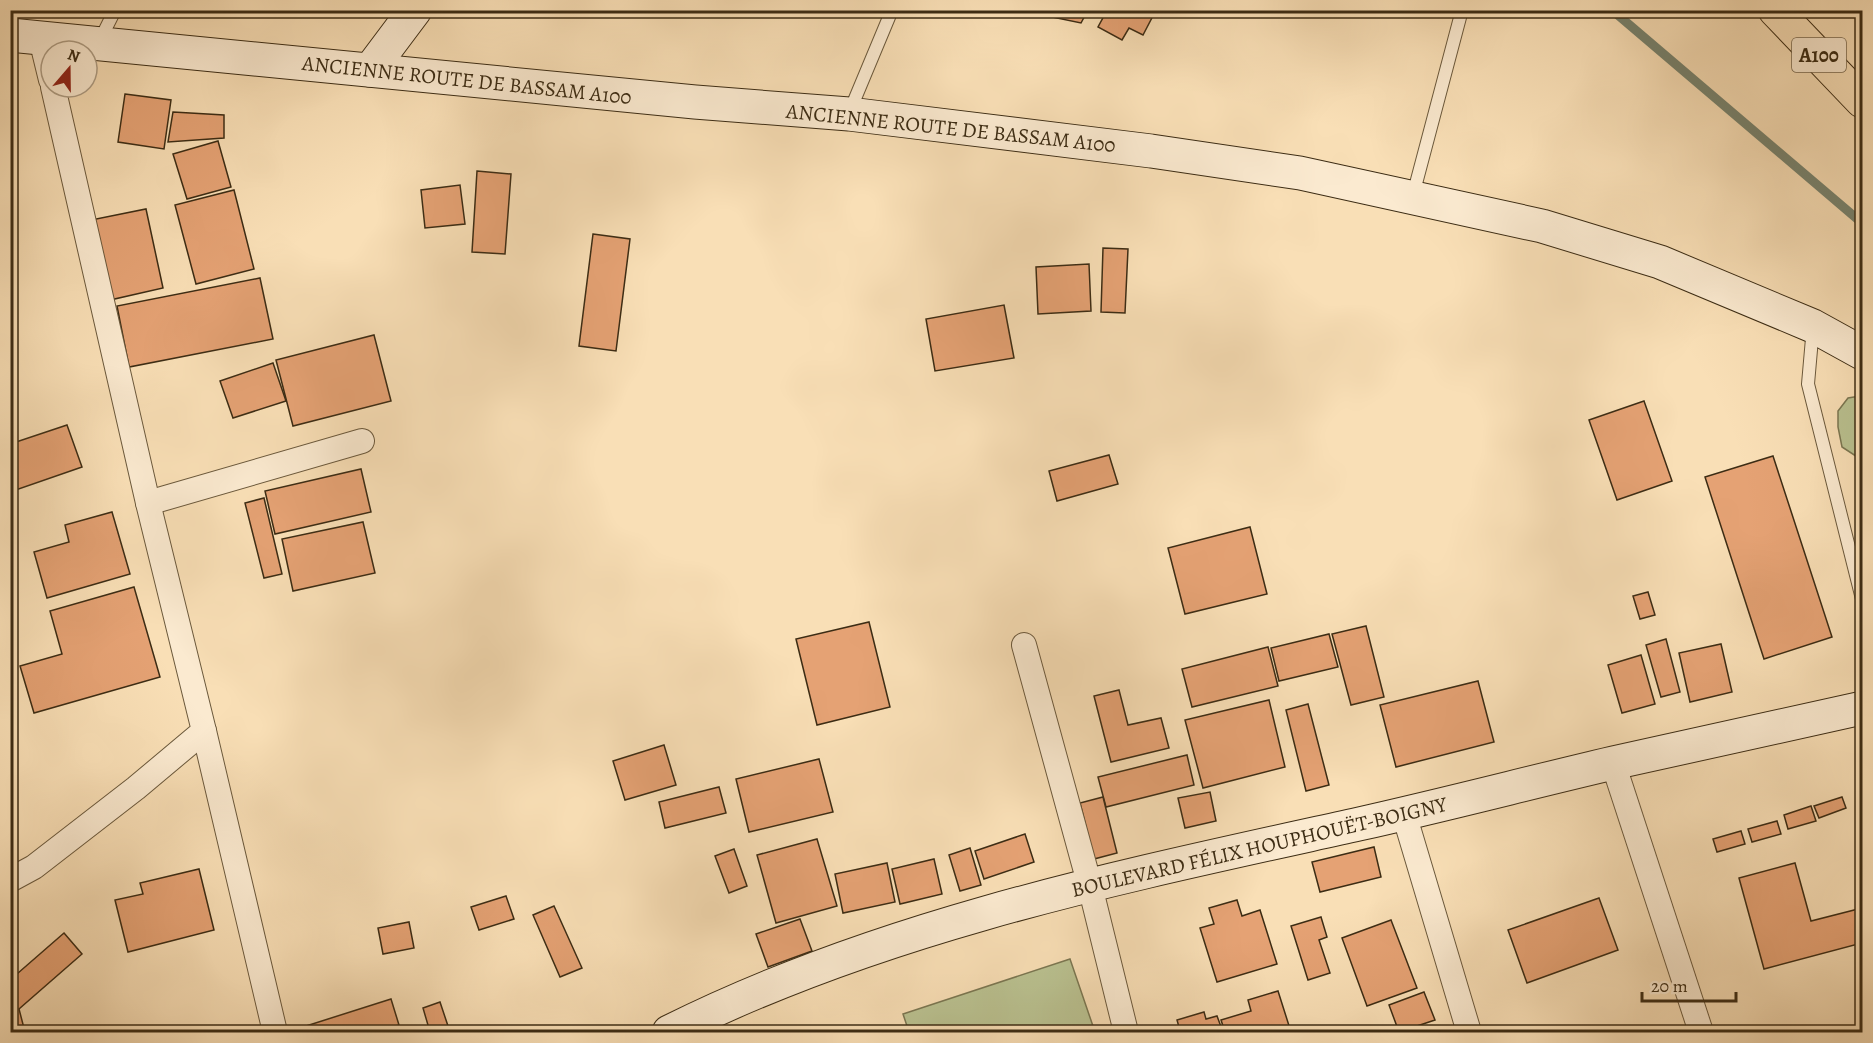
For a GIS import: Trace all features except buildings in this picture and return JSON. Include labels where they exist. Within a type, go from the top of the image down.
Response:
[{"type":"highway","name":"A100","points":[[1775,10],[1863,100]]},
{"type":"main road","points":[[370,70],[415,10]]},
{"type":"main road","name":"ANCIENNE ROUTE DE BASSAM A100","points":[[26,37],[47,39]]},
{"type":"main road","name":"ANCIENNE ROUTE DE BASSAM A100","points":[[99,44],[683,101],[849,114],[1174,154],[1300,173],[1542,226],[1660,262],[1813,326],[1863,353]]},
{"type":"main road","name":"BOULEVARD FÉLIX HOUPHOUËT-BOIGNY","points":[[669,1032],[783,980],[880,944],[992,911],[1162,867],[1404,814],[1863,708]]},
{"type":"street","points":[[26,37],[39,59]]},
{"type":"street","points":[[55,99],[148,503],[275,1032]]},
{"type":"street","points":[[148,503],[362,441]]},
{"type":"street","points":[[1024,645],[1126,1032]]},
{"type":"street","points":[[10,880],[34,867],[136,788],[204,731]]},
{"type":"street","points":[[1613,764],[1696,1031]]},
{"type":"street","points":[[1404,814],[1469,1032]]},
{"type":"lane","points":[[99,42],[115,10]]},
{"type":"lane","points":[[849,114],[892,10]]},
{"type":"lane","points":[[1413,196],[1462,10]]},
{"type":"lane","points":[[1813,326],[1808,384],[1858,570],[1863,599]]},
{"type":"green space","points":[[1862,397],[1862,460],[1842,447],[1838,427],[1838,411],[1848,398]]},
{"type":"green space","points":[[1070,959],[1095,1032],[909,1032],[903,1014]]},
{"type":"waterway","points":[[1612,10],[1862,223]]}]
